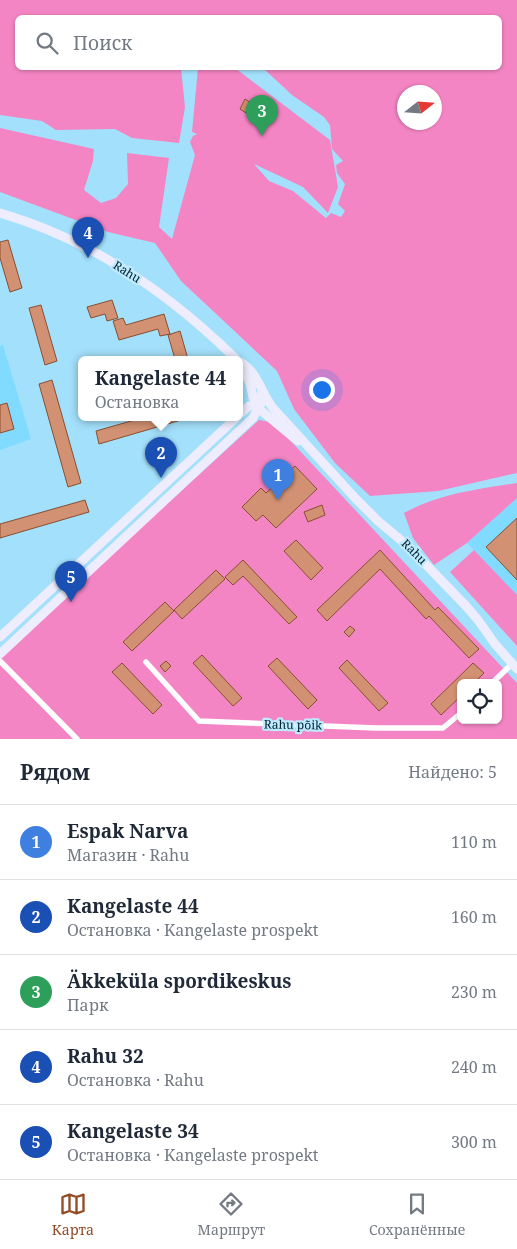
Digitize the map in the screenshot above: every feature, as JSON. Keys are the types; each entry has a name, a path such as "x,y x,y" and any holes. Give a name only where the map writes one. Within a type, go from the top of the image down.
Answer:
{"main road":[{"name":"Rahu","path":"0,213 55,232 122,268 184,313 233,356"},
{"name":"Rahu","path":"243,366 256,377 273,408 303,442 356,499 378,521 408,546 466,606 515,666"},
{"name":"Rahu","path":"243,369 258,406 268,418 294,439 303,442"},
{"path":"243,408 249,391 247,378"},
{"path":"0,654 253,418 262,390"},
{"path":"243,411 268,405 273,408"},
{"path":"253,418 260,416 268,418"},
{"path":"0,638 232,421"}],"street":[{"path":"0,661 77,739"},
{"name":"Rahu põik","path":"146,662 199,721 376,728 443,728 457,716"},
{"path":"497,679 515,666"}],"shaded area":[{"path":"0,0 517,0 517,473 438,491 370,496 335,463 294,409 277,371 181,281 155,243 108,232 0,192 0,128 94,149 93,161 84,190 101,203 116,198 128,184 127,153 169,158 159,227 172,239 195,155 190,142 193,136 197,134 192,132 198,70 238,70 330,140 338,187 328,213 303,187 254,164 269,181 293,191 326,218 331,213 341,217 345,211 338,204 345,184 337,173 336,165 343,161 332,149 330,125 324,117 292,95 265,70 502,70 502,15 15,15 15,70 181,70 185,107 179,143 132,138 115,129 56,130 42,121 0,115"},
{"path":"3,345 31,439 0,450 0,346"},
{"path":"259,420 270,422 286,436 517,683 517,739 0,739 0,656"},
{"path":"517,483 517,498 467,543 434,565 413,538 404,513 445,497 473,490"},
{"path":"517,498 517,595 467,543"},
{"path":"474,550 517,595 517,646 450,572"}],"building":[{"path":"245,99 274,118 268,124 254,112 251,116 240,109"},
{"path":"8,240 22,288 10,292 0,258 0,242"},
{"path":"112,300 118,318 107,321 105,314 91,318 87,307"},
{"path":"41,305 57,361 45,365 29,308"},
{"path":"164,314 170,334 160,336 158,329 119,340 113,321 123,318 126,325"},
{"path":"180,331 187,356 174,356 168,335"},
{"path":"52,380 81,483 68,487 39,384"},
{"path":"7,403 14,429 0,433 0,405"},
{"path":"131,421 178,421 99,444 96,431"},
{"path":"295,466 317,489 276,528 263,515 256,521 242,507 261,488 266,493"},
{"path":"85,500 89,512 0,538 0,524"},
{"path":"322,505 325,515 308,522 304,512"},
{"path":"517,518 517,580 486,547"},
{"path":"296,540 323,568 311,580 284,551"},
{"path":"380,550 435,610 438,607 479,649 469,658 429,616 426,619 380,569 327,621 317,610"},
{"path":"243,560 297,617 289,624 243,576 233,585 225,577"},
{"path":"216,570 225,579 182,619 174,610"},
{"path":"165,602 174,611 132,651 123,642"},
{"path":"350,626 355,630 349,637 344,632"},
{"path":"202,655 242,698 233,706 193,663"},
{"path":"277,658 317,700 308,709 268,666"},
{"path":"347,660 388,703 379,711 339,668"},
{"path":"166,661 171,666 165,672 160,666"},
{"path":"122,663 162,705 153,714 112,672"},
{"path":"473,663 484,673 478,679 457,679 457,700 441,715 431,704"}],"place":[{"name":"Äkkeküla spordikeskus","path":"262,136"},
{"name":"Rahu 32","path":"88,258"},
{"name":"Kangelaste 44","path":"161,478"},
{"name":"Espak Narva","path":"278,500"},
{"name":"Kangelaste 34","path":"71,602"}]}
